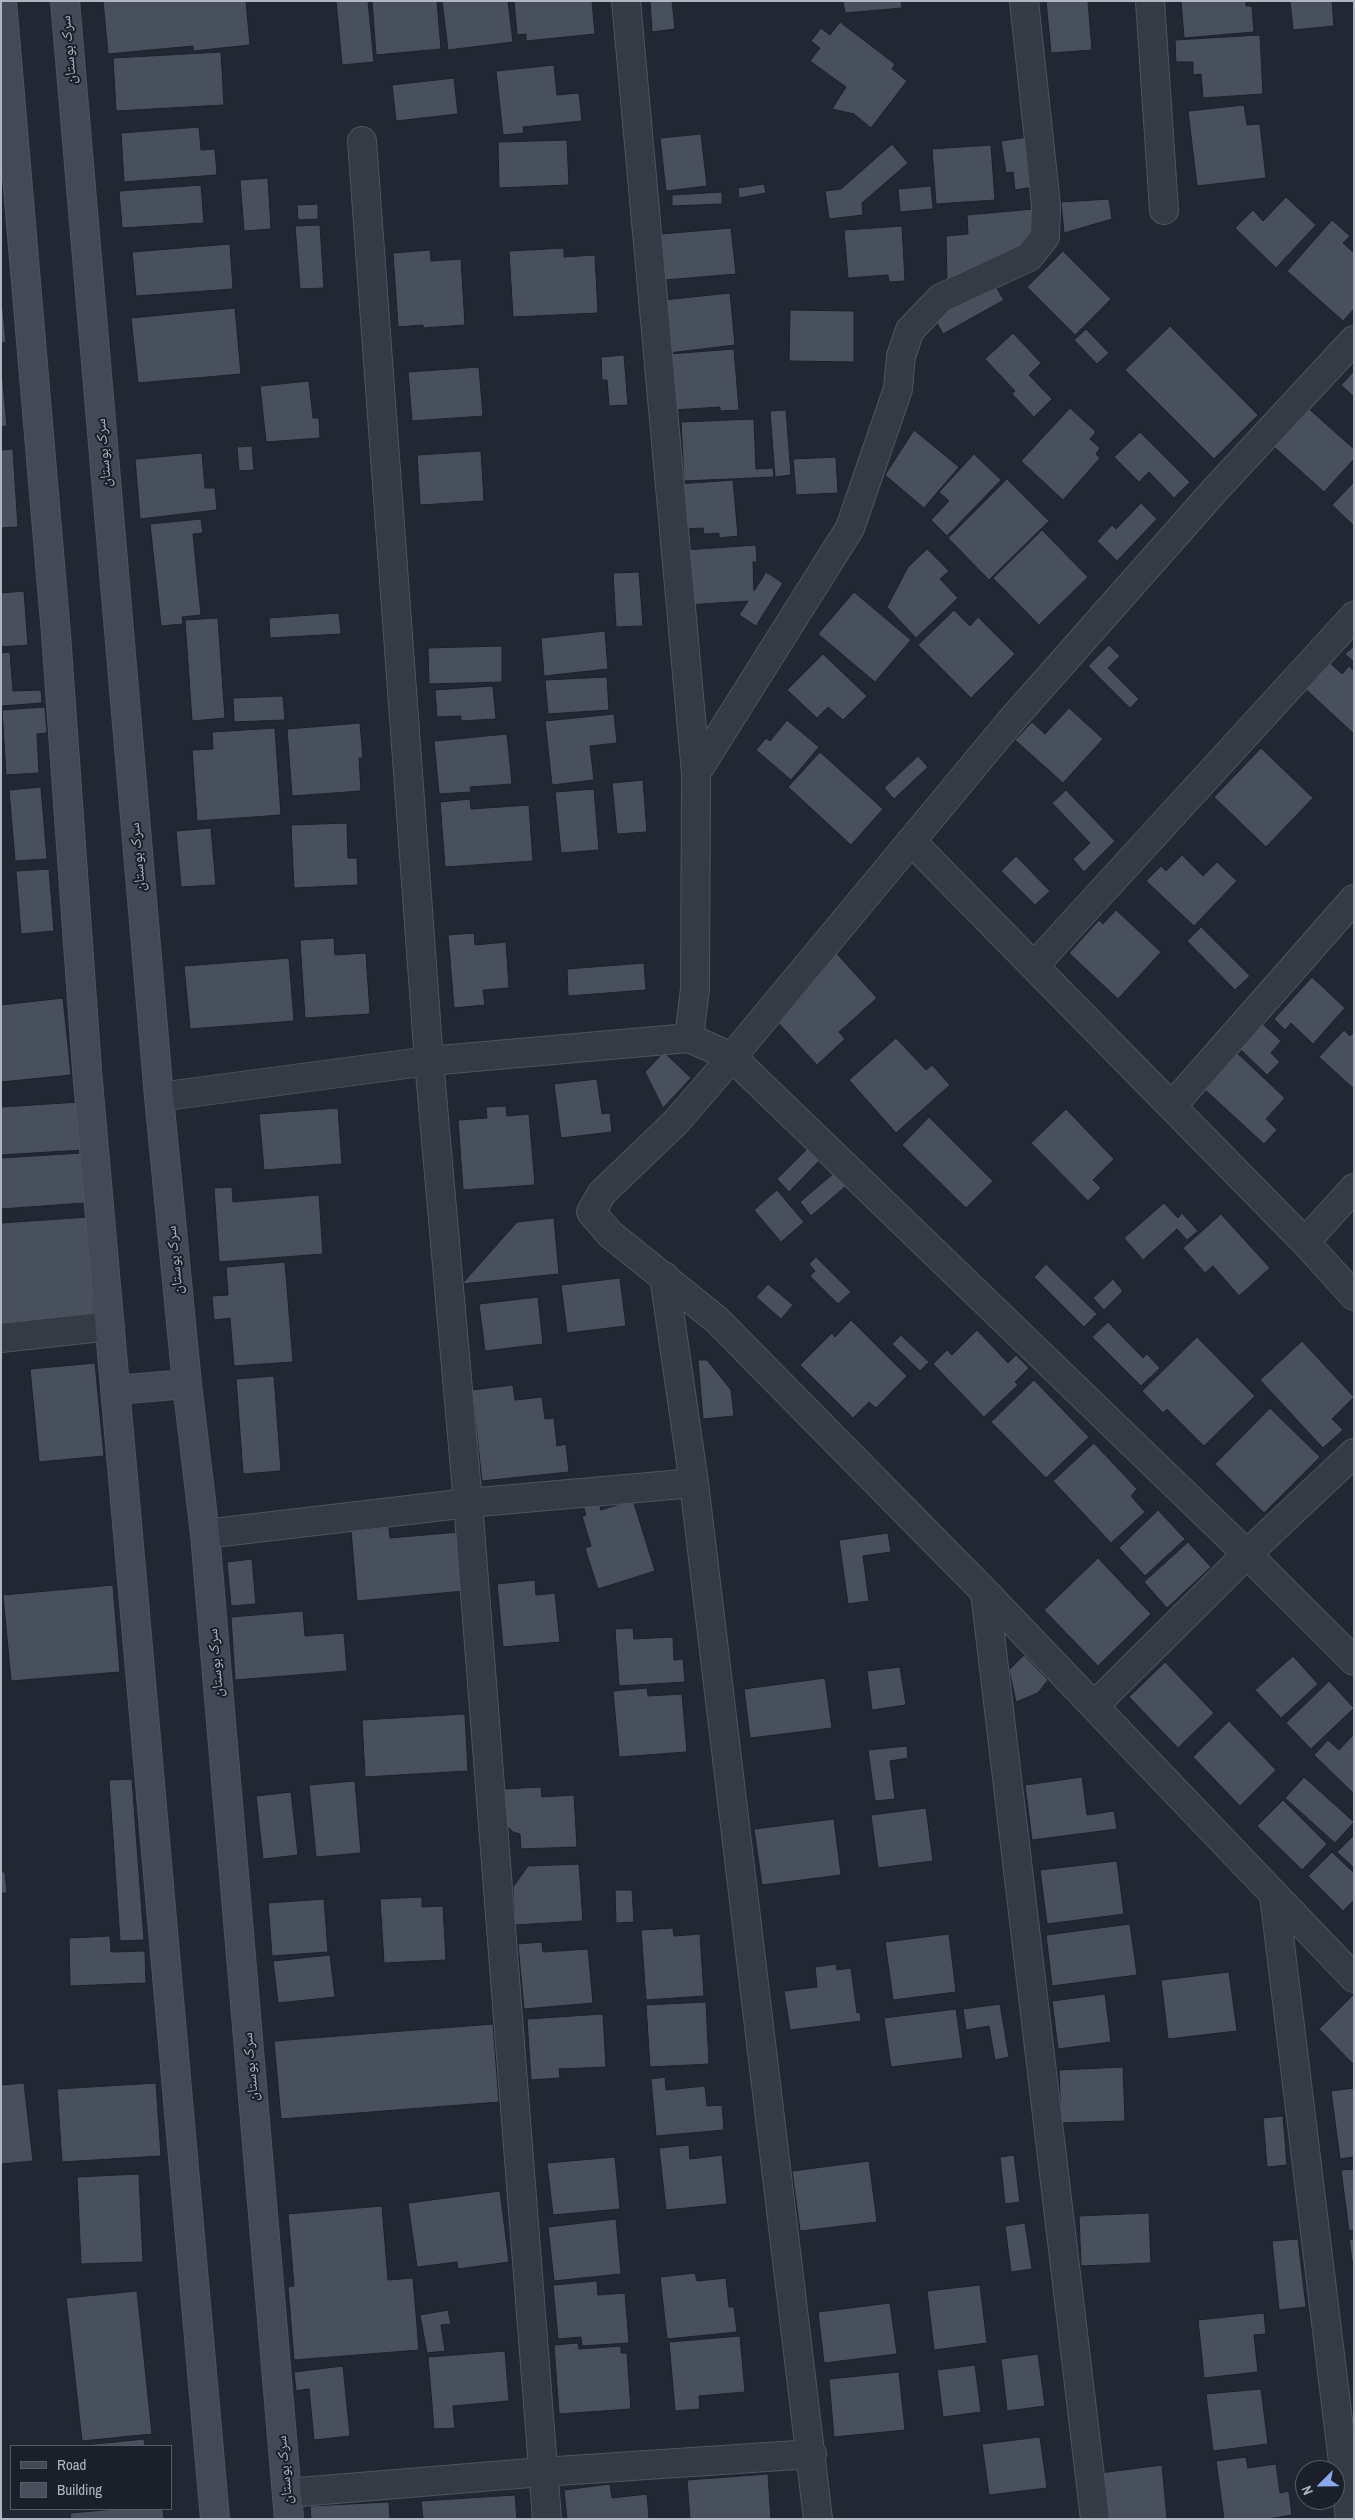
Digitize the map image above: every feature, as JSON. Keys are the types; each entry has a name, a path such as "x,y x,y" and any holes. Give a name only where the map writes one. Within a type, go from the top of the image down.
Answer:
{"street":[{"path":"2,1 55,624 87,1070 216,2519"},
{"name":"سرک بوستان","path":"65,1 159,1097 187,1384 205,1534 288,2506"},
{"path":"626,1 696,773 696,989 689,1038"},
{"path":"696,773 850,528 898,389 901,356 910,330 941,298 1030,257 1045,237 1046,205 1024,1"},
{"path":"1150,1 1164,210"},
{"path":"362,141 429,1061 468,1503 547,2519"},
{"path":"1354,340 1208,497 1010,722 732,1057 676,1122 602,1193 591,1212 610,1234 717,1320 985,1592 1354,1978"},
{"path":"1034,966 1354,616"},
{"path":"911,841 1305,1242 1354,1296"},
{"path":"1172,1106 1354,900"},
{"path":"159,1097 429,1061 689,1038 732,1057 1247,1554 1354,1662"},
{"path":"1305,1242 1354,1188"},
{"path":"664,1276 694,1483 812,2454 818,2519"},
{"path":"1,1338 110,1326"},
{"path":"115,1390 187,1384"},
{"path":"1094,1706 1247,1554 1354,1453"},
{"path":"205,1534 468,1503 694,1483"},
{"path":"985,1592 1095,2519"},
{"path":"1274,1894 1350,2519"},
{"path":"288,2506 542,2472 812,2454"}],"building":[{"path":"103,1 246,1 250,45 193,51 193,46 108,54"},
{"path":"336,1 368,1 374,62 342,65"},
{"path":"372,1 437,1 441,49 376,55"},
{"path":"442,1 508,1 513,42 448,50"},
{"path":"514,1 592,1 595,34 526,41 526,34 517,35"},
{"path":"650,1 672,1 675,29 652,32"},
{"path":"843,1 901,1 902,8 845,13"},
{"path":"1046,1 1088,1 1092,50 1051,53"},
{"path":"1181,1 1246,1 1246,6 1252,6 1254,32 1184,38"},
{"path":"1290,1 1332,1 1334,26 1293,30"},
{"path":"840,22 895,64 892,69 907,81 871,128 854,114 832,109 846,87 810,61 820,48 811,41 821,28 830,35"},
{"path":"1260,35 1263,94 1203,98 1201,74 1193,75 1193,62 1176,62 1175,40"},
{"path":"221,52 224,105 116,111 113,58"},
{"path":"554,65 557,95 579,93 582,121 523,127 524,133 503,135 496,71"},
{"path":"454,78 458,114 396,121 392,85"},
{"path":"1244,105 1247,125 1260,124 1266,178 1197,186 1188,111"},
{"path":"199,127 201,150 215,149 217,175 124,182 121,133"},
{"path":"701,134 707,186 666,191 660,138"},
{"path":"1028,137 1034,187 1015,190 1013,172 1006,173 1001,141"},
{"path":"567,140 569,185 499,188 498,142"},
{"path":"892,144 908,163 862,203 863,215 829,219 825,191 841,189"},
{"path":"991,145 995,200 936,204 932,149"},
{"path":"268,178 271,229 244,231 240,180"},
{"path":"764,184 766,193 739,198 738,188"},
{"path":"201,185 204,223 122,228 119,191"},
{"path":"931,186 933,209 900,212 898,189"},
{"path":"722,192 722,204 672,206 672,195"},
{"path":"1286,197 1316,225 1276,268 1235,228 1253,210 1263,221"},
{"path":"1109,199 1112,219 1064,233 1061,202"},
{"path":"318,204 318,219 298,220 297,205"},
{"path":"1033,209 1037,237 983,273 947,281 946,236 968,234 967,215"},
{"path":"1332,220 1350,236 1343,243 1354,253 1354,309 1343,321 1287,271"},
{"path":"320,225 324,288 300,289 295,226"},
{"path":"902,226 905,281 889,282 888,275 848,278 844,230"},
{"path":"731,228 736,274 665,280 661,234"},
{"path":"230,244 233,289 136,296 132,252"},
{"path":"564,248 564,257 595,255 598,313 513,317 509,251"},
{"path":"430,250 431,261 461,259 465,325 423,328 423,325 398,327 393,253"},
{"path":"1063,251 1111,299 1075,335 1027,287"},
{"path":"993,282 1004,300 943,334 933,316"},
{"path":"1,289 6,342 1,343"},
{"path":"730,293 735,345 669,353 663,300"},
{"path":"235,308 241,374 138,383 131,318"},
{"path":"790,310 854,311 854,362 789,361"},
{"path":"1170,326 1258,415 1214,459 1125,370"},
{"path":"1086,329 1109,353 1097,364 1074,340"},
{"path":"1013,333 1041,363 1029,375 1052,399 1034,417 1012,394 1015,391 985,359"},
{"path":"734,349 739,410 720,411 720,407 674,410 669,354"},
{"path":"624,355 628,405 609,406 607,380 602,380 601,357"},
{"path":"1,359 7,426 1,427"},
{"path":"479,367 483,416 412,421 408,372"},
{"path":"1354,371 1354,397 1341,385"},
{"path":"309,381 313,418 319,418 320,438 266,442 260,386"},
{"path":"1070,408 1096,432 1090,439 1100,448 1096,454 1100,458 1063,500 1021,461"},
{"path":"1308,408 1354,449 1354,459 1324,492 1273,446"},
{"path":"786,410 791,475 775,477 770,411"},
{"path":"754,419 756,469 773,468 774,477 684,481 681,422"},
{"path":"914,430 959,467 924,508 885,475"},
{"path":"1140,432 1190,482 1174,498 1149,472 1139,482 1114,457"},
{"path":"252,446 254,470 239,471 237,447"},
{"path":"13,449 18,527 1,528 1,450"},
{"path":"481,451 484,501 420,505 417,455"},
{"path":"202,453 205,488 215,488 217,510 140,519 135,459"},
{"path":"974,454 1001,480 947,536 931,520 949,501 939,492"},
{"path":"836,457 838,493 796,495 793,459"},
{"path":"1007,479 1049,521 989,580 948,538"},
{"path":"733,480 738,536 719,538 719,533 704,534 703,528 682,529 678,484"},
{"path":"1354,482 1354,526 1332,505"},
{"path":"1141,503 1157,519 1117,561 1097,541 1112,525 1116,529"},
{"path":"201,519 203,533 193,534 201,615 182,617 183,624 161,626 150,524"},
{"path":"1042,530 1088,577 1039,625 993,578"},
{"path":"756,545 757,562 753,562 754,591 766,572 783,583 756,626 739,615 748,601 688,605 684,550"},
{"path":"927,549 949,571 940,579 958,598 916,638 887,607 908,567"},
{"path":"639,572 643,626 616,627 613,573"},
{"path":"24,591 28,645 1,647 1,593"},
{"path":"854,592 911,640 875,682 818,634"},
{"path":"954,610 970,626 978,617 1015,654 971,698 918,645"},
{"path":"339,613 341,634 270,638 269,618"},
{"path":"218,618 225,718 192,721 185,620"},
{"path":"605,631 608,669 544,676 541,638"},
{"path":"1109,645 1120,656 1108,668 1139,699 1130,708 1088,666"},
{"path":"502,646 502,682 429,684 428,648"},
{"path":"1354,646 1354,662 1345,654"},
{"path":"10,652 13,691 41,690 42,703 1,706 1,653"},
{"path":"823,654 867,696 843,720 828,707 817,718 787,690"},
{"path":"1325,658 1342,674 1349,666 1354,671 1354,734 1300,684"},
{"path":"607,677 609,710 548,714 545,680"},
{"path":"493,686 496,719 461,721 461,716 437,717 435,690"},
{"path":"283,696 285,720 234,722 233,698"},
{"path":"45,707 47,733 37,734 39,773 6,775 2,710"},
{"path":"1069,708 1103,739 1063,783 1015,740 1032,722 1045,734"},
{"path":"614,714 617,743 590,746 594,780 552,785 545,721"},
{"path":"787,720 819,747 791,780 756,750 766,738 770,741"},
{"path":"360,723 363,758 359,758 361,791 292,796 287,729"},
{"path":"275,728 281,815 197,821 192,750 213,749 212,732"},
{"path":"507,734 512,784 470,787 471,792 439,794 434,741"},
{"path":"1261,748 1313,798 1266,847 1214,797"},
{"path":"820,752 883,809 851,845 788,787"},
{"path":"918,756 928,767 894,799 884,788"},
{"path":"643,780 647,832 617,834 612,783"},
{"path":"41,787 47,859 15,861 9,790"},
{"path":"594,789 599,850 561,853 555,792"},
{"path":"1066,790 1115,841 1084,872 1073,859 1090,843 1052,803"},
{"path":"470,799 471,809 529,805 533,861 445,867 440,802"},
{"path":"347,823 348,858 357,858 358,885 294,888 291,825"},
{"path":"211,828 216,885 181,887 176,831"},
{"path":"1182,855 1203,876 1217,862 1237,881 1194,926 1146,881 1161,866 1166,871"},
{"path":"1016,856 1050,891 1035,905 1001,871"},
{"path":"49,869 54,931 21,934 16,871"},
{"path":"1116,910 1161,952 1118,999 1069,953 1099,920 1103,924"},
{"path":"1201,927 1250,976 1235,990 1187,941"},
{"path":"474,933 475,945 506,942 509,988 483,990 485,1005 454,1008 448,935"},
{"path":"334,938 335,955 366,953 370,1014 305,1018 300,940"},
{"path":"829,945 877,998 839,1032 845,1039 817,1065 763,1006"},
{"path":"289,958 294,1021 190,1029 184,966"},
{"path":"644,963 646,990 568,996 567,969"},
{"path":"1312,977 1345,1008 1313,1044 1291,1023 1285,1030 1274,1019"},
{"path":"63,998 71,1075 1,1082 1,1005"},
{"path":"1262,1023 1281,1041 1271,1053 1280,1062 1267,1075 1239,1048"},
{"path":"1344,1030 1350,1036 1354,1032 1354,1089 1319,1057"},
{"path":"896,1038 926,1070 932,1065 950,1085 896,1133 849,1080"},
{"path":"1235,1051 1285,1098 1266,1119 1277,1130 1264,1144 1202,1087"},
{"path":"664,1052 691,1078 663,1108 645,1072"},
{"path":"597,1079 602,1114 610,1113 612,1132 561,1138 554,1084"},
{"path":"79,1102 82,1150 1,1155 1,1107"},
{"path":"506,1106 507,1116 529,1114 535,1185 463,1190 458,1120 487,1118 486,1107"},
{"path":"338,1108 342,1164 264,1170 259,1114"},
{"path":"1066,1109 1114,1159 1093,1180 1101,1188 1088,1201 1031,1143"},
{"path":"929,1117 993,1181 966,1208 902,1145"},
{"path":"809,1147 821,1159 789,1192 777,1179"},
{"path":"81,1153 85,1203 1,1209 1,1158"},
{"path":"834,1173 846,1186 811,1216 800,1202"},
{"path":"232,1187 233,1202 319,1195 323,1254 219,1262 214,1188"},
{"path":"777,1190 804,1222 781,1242 754,1210"},
{"path":"1164,1203 1178,1218 1182,1213 1198,1231 1187,1240 1177,1229 1143,1260 1124,1238"},
{"path":"1221,1214 1270,1268 1239,1296 1213,1266 1205,1273 1183,1248"},
{"path":"88,1217 94,1318 1,1324 1,1223"},
{"path":"554,1218 559,1274 462,1284 517,1222"},
{"path":"816,1257 851,1292 838,1304 810,1276 815,1271 809,1264"},
{"path":"285,1262 293,1362 234,1366 230,1318 214,1320 212,1296 228,1295 226,1267"},
{"path":"1046,1264 1097,1314 1084,1327 1034,1277"},
{"path":"620,1278 626,1326 567,1333 561,1285"},
{"path":"1113,1279 1123,1291 1104,1310 1093,1298"},
{"path":"768,1284 793,1305 781,1319 756,1297"},
{"path":"538,1297 543,1344 485,1351 479,1304"},
{"path":"851,1320 907,1376 876,1408 869,1402 853,1418 800,1365 832,1333 835,1337"},
{"path":"1108,1322 1143,1358 1147,1354 1160,1368 1141,1386 1092,1337"},
{"path":"977,1330 1008,1363 1016,1355 1029,1368 1015,1382 1018,1385 984,1417 933,1364 947,1350 952,1355"},
{"path":"901,1335 929,1362 920,1371 892,1344"},
{"path":"1197,1337 1255,1396 1204,1446 1167,1409 1163,1413 1142,1391"},
{"path":"1302,1341 1354,1397 1332,1419 1343,1430 1323,1448 1260,1380"},
{"path":"698,1360 707,1360 731,1390 734,1416 703,1419"},
{"path":"95,1363 104,1456 39,1462 30,1369"},
{"path":"274,1376 281,1471 243,1474 236,1379"},
{"path":"1034,1380 1089,1437 1046,1478 991,1422"},
{"path":"513,1385 515,1400 542,1397 545,1419 554,1418 557,1446 566,1444 569,1472 482,1481 472,1390"},
{"path":"1270,1408 1320,1457 1264,1513 1215,1464"},
{"path":"1094,1443 1137,1489 1131,1496 1145,1512 1111,1543 1053,1481"},
{"path":"594,1487 601,1510 633,1500 655,1571 598,1589 585,1548 591,1546 582,1516 586,1515 579,1492"},
{"path":"1158,1510 1185,1539 1145,1576 1119,1548"},
{"path":"389,1527 390,1538 459,1532 464,1591 357,1601 351,1531"},
{"path":"888,1533 891,1552 863,1556 869,1601 848,1604 839,1540"},
{"path":"1188,1542 1211,1567 1167,1608 1144,1582"},
{"path":"1098,1558 1151,1614 1098,1666 1044,1610"},
{"path":"252,1559 256,1604 231,1606 227,1562"},
{"path":"535,1580 536,1595 555,1593 560,1642 503,1647 497,1584"},
{"path":"113,1585 120,1672 11,1681 3,1595"},
{"path":"303,1611 305,1636 344,1633 347,1671 235,1680 231,1617"},
{"path":"633,1628 634,1639 673,1637 674,1660 683,1659 685,1682 619,1686 615,1629"},
{"path":"1024,1655 1048,1680 1038,1693 1016,1702 1009,1670"},
{"path":"1293,1656 1318,1684 1281,1718 1255,1690"},
{"path":"1165,1662 1214,1713 1178,1748 1129,1697"},
{"path":"900,1667 906,1705 872,1710 867,1671"},
{"path":"825,1678 832,1728 750,1738 744,1689"},
{"path":"1329,1681 1354,1708 1311,1749 1286,1723"},
{"path":"647,1688 648,1696 682,1694 687,1752 619,1757 613,1691"},
{"path":"465,1714 468,1771 365,1777 362,1720"},
{"path":"1229,1721 1276,1770 1240,1806 1193,1757"},
{"path":"1354,1734 1354,1794 1314,1755 1328,1740 1339,1750"},
{"path":"907,1746 908,1758 890,1761 895,1799 875,1801 868,1750"},
{"path":"1082,1777 1087,1815 1114,1811 1117,1829 1032,1840 1025,1785"},
{"path":"1304,1777 1354,1822 1335,1843 1285,1798"},
{"path":"132,1779 144,1940 120,1941 109,1780"},
{"path":"355,1781 361,1853 316,1857 309,1785"},
{"path":"541,1787 542,1797 574,1795 577,1847 521,1849 520,1834 513,1832 505,1824 504,1789"},
{"path":"291,1792 298,1855 263,1859 256,1796"},
{"path":"1283,1800 1327,1844 1302,1870 1257,1826"},
{"path":"926,1808 933,1861 878,1868 871,1815"},
{"path":"834,1819 841,1875 762,1885 754,1829"},
{"path":"1354,1835 1354,1868 1337,1852"},
{"path":"1332,1852 1354,1873 1354,1900 1343,1911 1308,1876"},
{"path":"1117,1861 1124,1914 1047,1924 1040,1870"},
{"path":"579,1864 583,1921 515,1925 513,1887 528,1866"},
{"path":"1,1872 5,1872 7,1893 1,1893"},
{"path":"615,1890 632,1890 634,1922 616,1923"},
{"path":"422,1897 422,1907 443,1906 446,1960 384,1963 380,1899"},
{"path":"324,1899 328,1952 272,1956 268,1903"},
{"path":"1130,1924 1137,1975 1052,1986 1046,1935"},
{"path":"673,1928 674,1936 700,1934 704,1996 646,2000 641,1930"},
{"path":"949,1934 956,1992 893,2000 885,1942"},
{"path":"110,1936 111,1952 145,1951 146,1983 70,1986 69,1938"},
{"path":"542,1942 543,1952 588,1949 593,2003 524,2009 518,1944"},
{"path":"330,1955 335,1997 278,2003 273,1961"},
{"path":"836,1964 837,1970 851,1968 857,2013 860,2012 861,2021 790,2030 784,1991 817,1987 815,1967"},
{"path":"1229,1972 1237,2031 1168,2039 1161,1980"},
{"path":"1105,1994 1111,2042 1058,2049 1052,2001"},
{"path":"1354,1994 1354,2065 1319,2029"},
{"path":"706,2002 709,2064 650,2067 646,2005"},
{"path":"1000,2004 1009,2057 995,2060 989,2026 966,2030 963,2009"},
{"path":"956,2009 963,2058 891,2067 884,2018"},
{"path":"603,2014 606,2067 559,2069 560,2078 531,2080 527,2019"},
{"path":"493,2024 499,2102 281,2119 274,2041"},
{"path":"1123,2067 1125,2121 1061,2123 1059,2070"},
{"path":"665,2077 666,2090 705,2086 707,2106 722,2105 724,2130 656,2136 651,2079"},
{"path":"24,2083 33,2161 1,2164 1,2085"},
{"path":"156,2083 161,2156 62,2162 57,2089"},
{"path":"1354,2088 1354,2157 1340,2159 1331,2091"},
{"path":"1283,2116 1287,2165 1267,2167 1263,2118"},
{"path":"689,2145 690,2159 722,2155 727,2204 666,2210 659,2148"},
{"path":"1014,2155 1020,2202 1005,2204 1000,2157"},
{"path":"615,2157 620,2209 553,2215 547,2163"},
{"path":"869,2161 877,2222 800,2231 792,2171"},
{"path":"1354,2169 1354,2230 1349,2231 1341,2170"},
{"path":"139,2174 143,2262 81,2264 77,2177"},
{"path":"500,2191 509,2262 458,2269 457,2262 417,2267 408,2203"},
{"path":"382,2206 388,2280 413,2278 419,2350 294,2360 288,2287 294,2286 288,2214"},
{"path":"1149,2213 1151,2263 1081,2266 1079,2216"},
{"path":"616,2219 621,2274 554,2281 548,2227"},
{"path":"1025,2223 1032,2269 1011,2272 1005,2226"},
{"path":"1298,2239 1306,2307 1279,2310 1272,2241"},
{"path":"1349,2239 1354,2239 1354,2275"},
{"path":"695,2273 697,2281 726,2278 729,2307 734,2307 737,2332 667,2339 660,2277"},
{"path":"597,2281 598,2295 625,2293 629,2343 582,2346 581,2337 558,2339 553,2285"},
{"path":"980,2285 987,2343 934,2350 927,2291"},
{"path":"137,2291 152,2434 82,2441 66,2298"},
{"path":"890,2303 897,2354 824,2363 818,2312"},
{"path":"448,2310 451,2324 441,2325 445,2351 427,2353 420,2315"},
{"path":"1264,2313 1266,2334 1254,2335 1258,2372 1204,2378 1198,2320"},
{"path":"740,2336 745,2392 699,2396 700,2409 675,2411 669,2342"},
{"path":"578,2343 579,2349 621,2346 621,2353 627,2353 631,2409 559,2414 554,2345"},
{"path":"505,2351 509,2401 453,2406 455,2428 434,2429 428,2357"},
{"path":"1038,2354 1045,2406 1007,2411 1001,2359"},
{"path":"975,2365 981,2412 943,2417 937,2370"},
{"path":"343,2366 350,2436 314,2440 309,2389 296,2391 294,2372"},
{"path":"899,2372 905,2430 834,2437 829,2379"},
{"path":"1261,2389 1268,2444 1213,2451 1206,2394"},
{"path":"1040,2437 1047,2488 989,2495 982,2444"},
{"path":"144,2439 145,2445 86,2445"},
{"path":"1246,2457 1248,2468 1276,2464 1280,2493 1289,2491 1292,2515 1268,2519 1224,2519 1216,2461"},
{"path":"1162,2465 1167,2519 1106,2519 1100,2473"},
{"path":"768,2474 771,2519 690,2519 687,2480"},
{"path":"610,2484 612,2498 647,2494 649,2519 567,2519 564,2490"},
{"path":"515,2495 517,2519 423,2519 421,2501"},
{"path":"389,2502 390,2519 311,2519 310,2506"},
{"path":"105,2510 163,2510 164,2519 71,2519 70,2513"}]}
